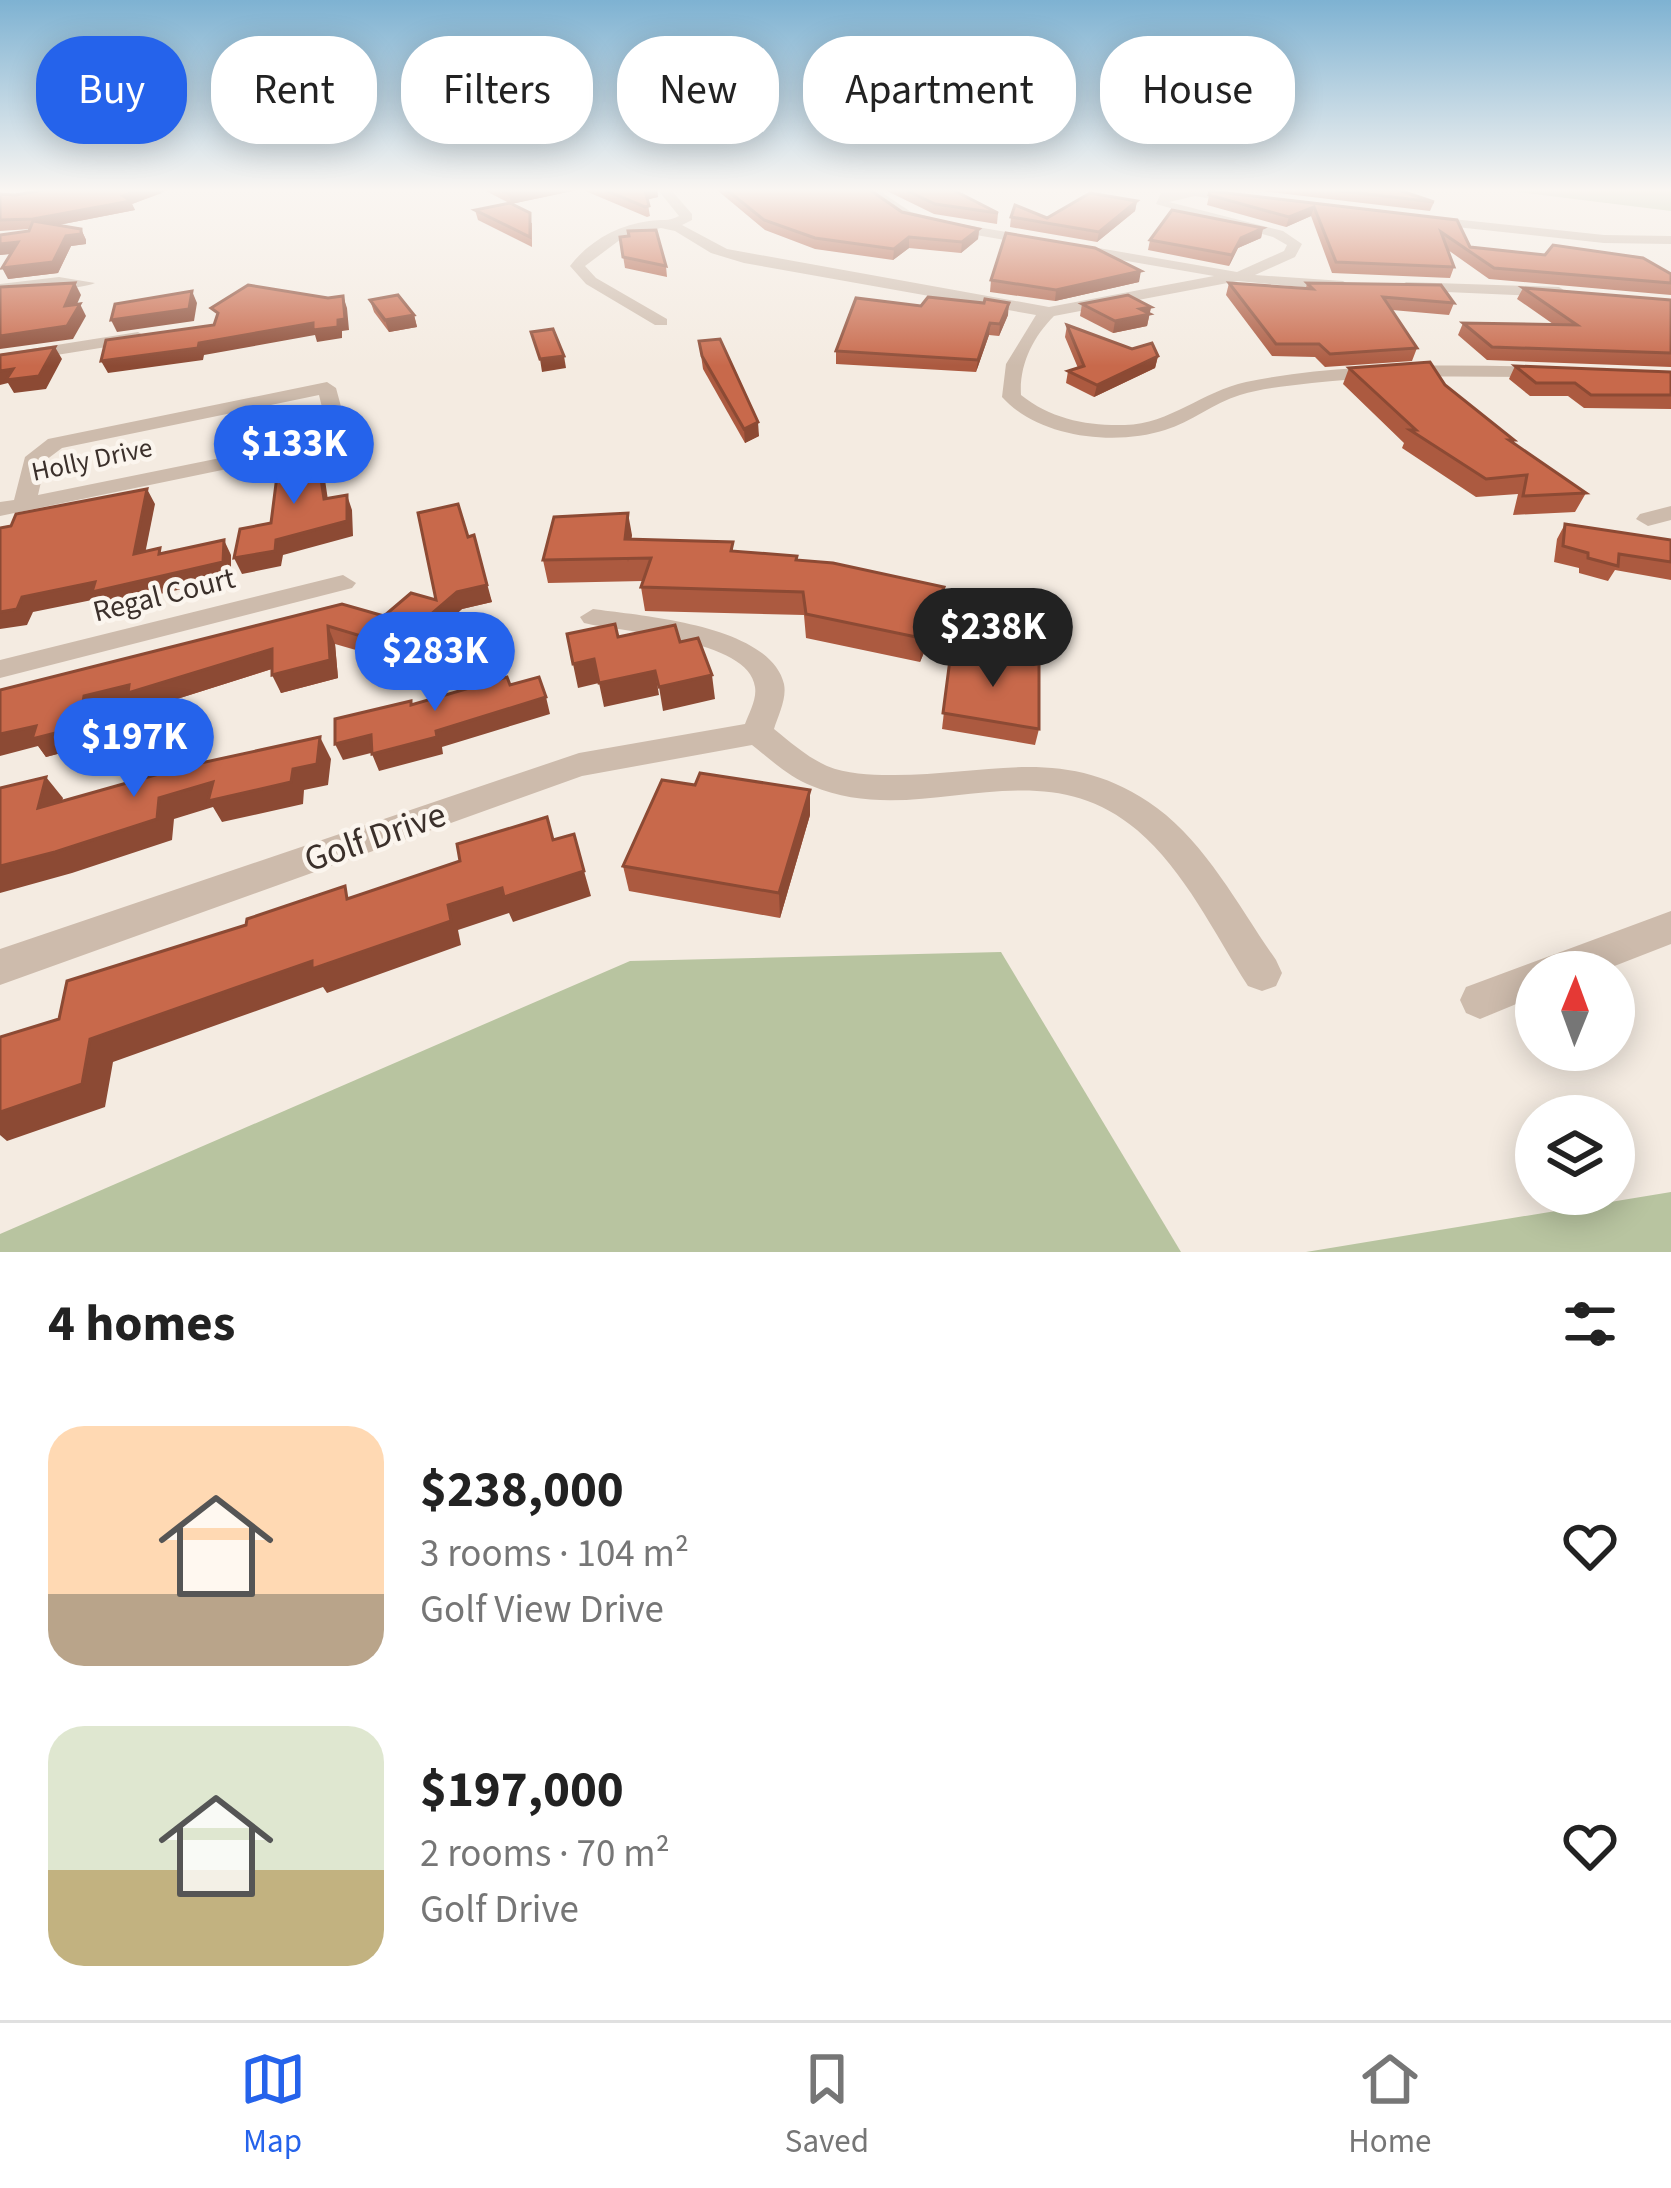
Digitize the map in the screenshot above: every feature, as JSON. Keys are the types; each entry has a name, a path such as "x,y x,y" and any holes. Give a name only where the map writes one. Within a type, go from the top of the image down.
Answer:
{"street":[{"path":"592,248 577,266 591,281 662,322"},
{"path":"712,248 757,262 1048,312 1240,276 1290,254 1293,248"},
{"path":"1082,248 1240,276 1358,286"},
{"path":"0,289 58,281 87,283"},
{"path":"1379,287 1587,295"},
{"path":"1048,312 1034,328 1009,382 1012,398 1041,418 1093,429 1158,428 1228,393 1276,383 1483,371 1574,372"},
{"path":"0,359 163,333"},
{"name":"Holly Drive","path":"328,388 340,440 12,507 36,458 55,443 328,388"},
{"name":"Regal Court","path":"0,669 343,584"},
{"path":"593,617 734,647 761,663 770,687 758,733 822,778 913,790 1007,774 1048,774 1091,785 1147,818 1262,973"},
{"name":"Golf Drive","path":"0,968 579,765 758,733"},
{"path":"1608,951 1671,927"},
{"path":"1480,1000 1515,986"}],"green space":[{"path":"1001,952 1181,1252 0,1252 0,1234 630,961"},
{"path":"1671,1192 1671,1252 1306,1252 1531,1215 1635,1215 1635,1198"}],"building":[{"path":"14,248 60,248 53,262 2,268"},
{"path":"622,248 661,248 666,266 623,257"},
{"path":"1001,248 1096,248 1141,271 1056,290 991,280"},
{"path":"1196,248 1235,248 1232,255"},
{"path":"1331,248 1447,248 1454,267 1336,262"},
{"path":"1465,248 1545,255 1550,248 1577,248 1643,258 1671,274 1671,283 1494,268"},
{"path":"75,283 65,306 80,304 67,326 0,336 0,287"},
{"path":"1229,283 1313,289 1307,283 1441,285 1454,303 1383,297 1417,348 1330,354 1319,344 1276,344"},
{"path":"248,285 328,298 343,296 345,319 338,320 338,327 313,330 313,323 199,343 198,348 101,361 106,340 214,325 218,313 211,308"},
{"path":"1523,288 1671,300 1671,353 1492,347 1463,323 1577,325"},
{"path":"192,291 189,309 111,320 115,304"},
{"path":"398,295 414,315 385,320 370,300"},
{"path":"1128,295 1151,307 1140,309 1150,314 1115,321 1082,304"},
{"path":"928,297 1009,303 1000,324 990,323 978,360 836,351 856,298 921,306"},
{"path":"1067,325 1132,349 1152,343 1158,356 1097,385 1068,371 1084,366"},
{"path":"553,329 564,356 540,359 531,332"},
{"path":"720,339 758,422 744,429 702,356 699,341"},
{"path":"55,347 39,376 6,380 13,369 0,371 0,355"},
{"path":"1430,362 1445,385 1514,440 1509,440 1586,493 1523,496 1527,475 1486,479 1410,430 1416,430 1349,368"},
{"path":"1515,366 1671,372 1671,395 1591,395 1575,383 1536,383"},
{"path":"317,452 324,499 347,495 347,521 276,540 275,551 234,558 240,529 271,523 279,460"},
{"path":"147,489 134,554 160,548 159,554 224,540 223,562 92,592 95,582 22,597 17,609 0,612 0,528 11,526 16,514"},
{"path":"458,504 468,537 474,535 487,585 457,592 394,646 328,626 330,660 272,675 272,649 128,693 129,685 84,696 79,727 32,739 36,726 0,734 0,690 342,604 384,616 411,593 436,600 418,513"},
{"path":"628,513 625,539 733,542 731,551 797,556 796,560 833,563 944,587 921,638 806,614 803,592 641,587 651,558 543,560 554,517"},
{"path":"1565,524 1671,540 1671,562 1619,554 1618,566 1588,558 1588,553 1563,546"},
{"path":"615,624 618,637 675,625 680,642 698,638 712,675 659,687 655,671 599,683 594,659 573,664 567,634"},
{"path":"951,652 1039,664 1039,729 943,713"},
{"path":"507,677 510,685 539,677 546,697 436,731 437,737 372,754 371,735 335,744 335,719 411,701 411,705"},
{"path":"320,737 317,764 293,769 291,782 208,801 213,782 159,798 157,819 0,866 0,788 46,777 38,808 187,766"},
{"path":"700,773 810,790 779,893 623,866 662,780 695,785"},
{"path":"547,817 553,840 574,834 584,871 504,897 502,888 448,905 451,921 312,969 312,961 90,1039 82,1084 0,1112 0,1037 59,1019 67,981 246,925 247,919 345,886 347,899 460,861 457,844"}]}
